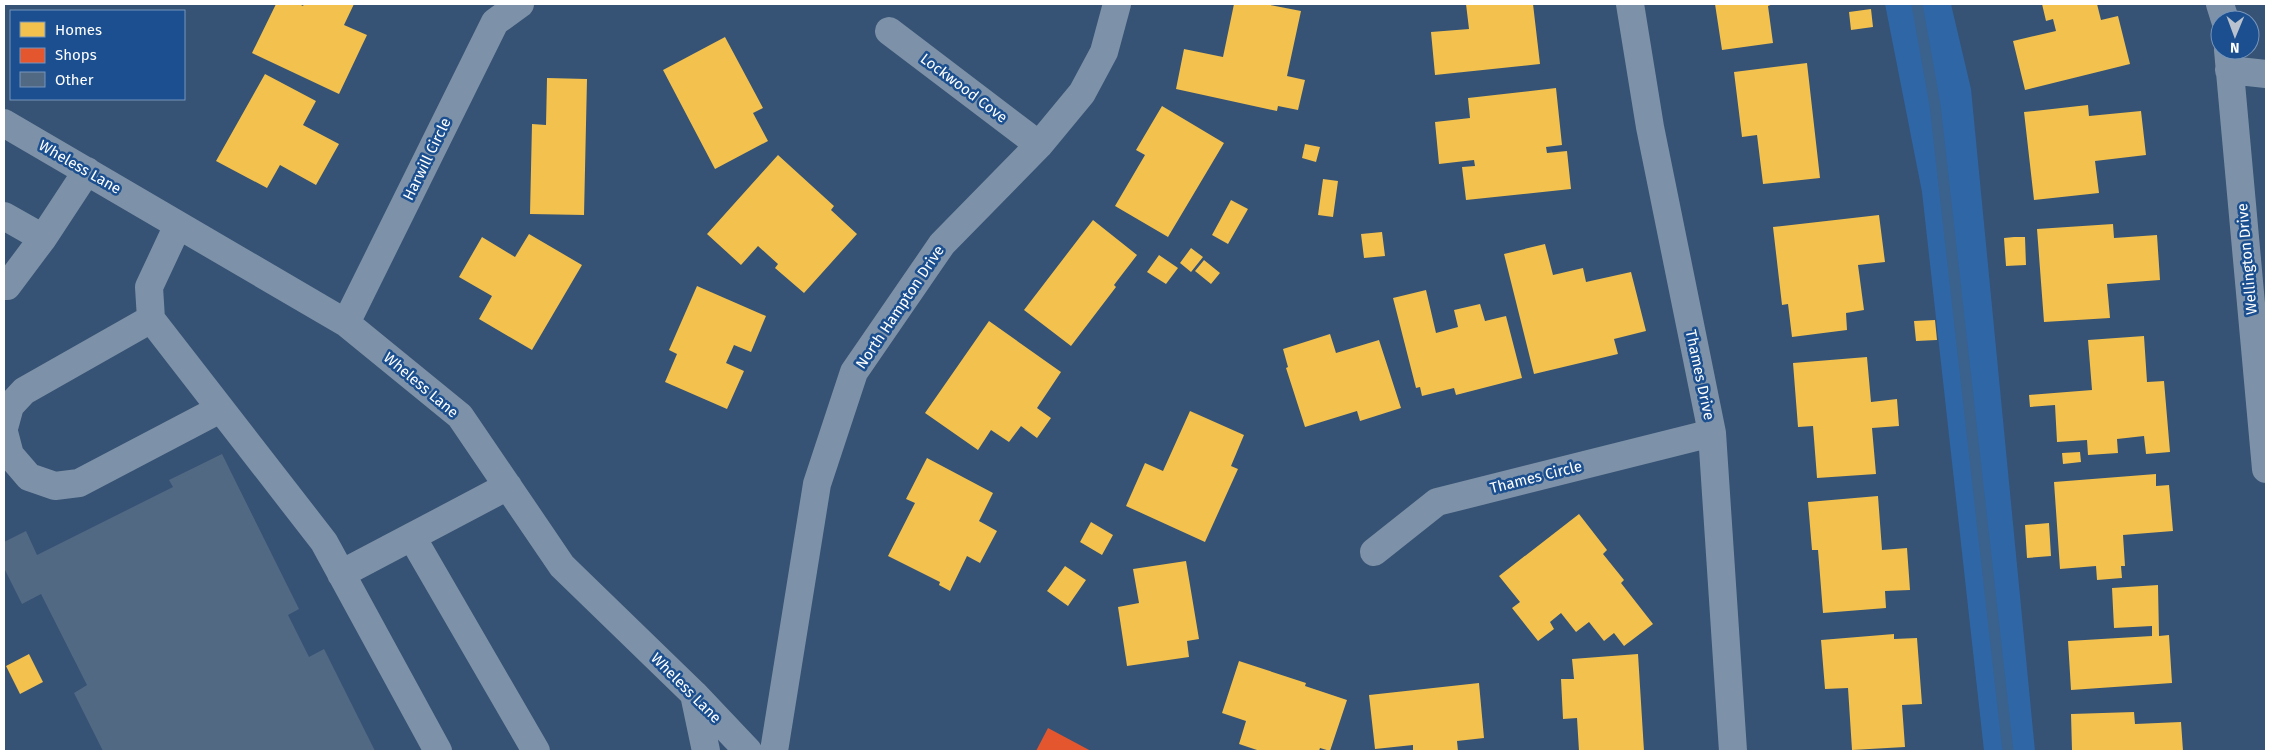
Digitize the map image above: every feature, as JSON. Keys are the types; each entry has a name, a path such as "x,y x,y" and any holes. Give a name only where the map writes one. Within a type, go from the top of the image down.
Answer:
{"street":[{"name":"Harwill Circle","path":"346,323 495,22 520,4"},
{"name":"North Hampton Drive","path":"774,751 816,484 854,372 942,244 1039,145 1082,94 1104,52 1117,4"},
{"name":"Thames Drive","path":"1630,4 1650,127 1712,433 1733,751"},
{"name":"Lockwood Cove","path":"889,31 1039,145"},
{"path":"2228,60 2266,74"},
{"name":"Wellington Drive","path":"2228,60 2260,335 2266,469"},
{"name":"Wheless Lane","path":"4,123 346,323 460,416 562,566 694,694 748,751"},
{"path":"4,286 7,286 43,238 87,172"},
{"path":"4,216 43,238"},
{"path":"178,225 149,287 152,319 324,542 438,751"},
{"path":"4,428 10,406 24,391 152,319"},
{"path":"4,432 10,455 29,477 55,486 79,483 220,409"},
{"name":"Thames Circle","path":"1374,552 1437,502 1712,433"},
{"path":"341,574 508,486"},
{"path":"412,537 536,751"},
{"path":"694,694 706,751"}],"shaded area":[{"path":"1885,4 1951,4 1971,89 2035,751 1984,751 1922,192"}],"building: Homes":[{"path":"276,4 299,4 303,6 304,4 354,4 344,25 367,35 339,94 252,53"},
{"path":"1234,4 1265,4 1301,11 1287,76 1305,80 1298,110 1278,106 1277,111 1176,89 1184,49 1223,57"},
{"path":"1466,4 1533,4 1540,64 1435,75 1431,32 1469,29"},
{"path":"1715,4 1773,4 1768,6 1773,43 1722,50"},
{"path":"2042,4 2097,4 2101,20 2118,16 2130,64 2025,90 2013,41 2056,31 2053,19 2046,21"},
{"path":"1871,9 1873,27 1851,30 1849,12"},
{"path":"725,37 763,108 753,113 768,141 715,169 663,70"},
{"path":"1807,63 1820,178 1763,184 1757,135 1742,137 1734,72"},
{"path":"265,74 316,101 303,125 339,144 316,185 280,165 267,188 216,161"},
{"path":"547,78 587,79 584,215 530,214 532,124 546,125"},
{"path":"1556,88 1562,145 1546,147 1547,153 1567,151 1571,189 1466,200 1462,167 1475,166 1474,160 1439,164 1435,122 1470,118 1468,98"},
{"path":"2088,105 2089,116 2141,111 2146,155 2095,161 2099,193 2034,200 2024,112"},
{"path":"1162,106 1224,143 1168,237 1115,206 1145,155 1136,150"},
{"path":"1305,144 1320,147 1316,162 1302,158"},
{"path":"778,155 834,206 831,210 857,234 804,293 775,268 778,264 758,246 741,265 707,234"},
{"path":"1323,179 1338,181 1333,217 1318,215"},
{"path":"1231,200 1248,209 1228,244 1212,235"},
{"path":"1879,215 1885,262 1858,265 1864,310 1846,313 1847,330 1792,337 1788,304 1782,305 1773,227"},
{"path":"1093,220 1137,255 1114,285 1116,287 1071,346 1024,310"},
{"path":"2113,224 2114,238 2157,235 2160,280 2107,284 2110,318 2044,322 2037,229"},
{"path":"1382,232 1385,256 1364,258 1361,234"},
{"path":"529,234 582,265 532,350 479,319 492,296 459,277 482,237 515,257"},
{"path":"2025,237 2026,265 2006,266 2004,238"},
{"path":"1545,244 1553,275 1583,268 1586,282 1631,272 1646,331 1614,339 1618,354 1534,374 1504,254"},
{"path":"1191,248 1203,257 1191,272 1180,263"},
{"path":"1159,255 1178,268 1166,284 1147,272"},
{"path":"1204,260 1220,273 1211,284 1195,271"},
{"path":"697,286 766,316 751,352 734,345 726,363 744,371 727,409 665,382 677,354 669,350"},
{"path":"1426,290 1436,333 1458,327 1454,310 1480,304 1485,321 1506,316 1522,378 1456,395 1454,388 1422,396 1420,387 1416,388 1393,298"},
{"path":"1935,320 1937,340 1916,341 1914,321"},
{"path":"989,321 1061,372 1037,408 1051,418 1037,438 1021,426 1009,442 991,430 978,450 925,413"},
{"path":"1330,334 1336,353 1379,340 1401,408 1360,421 1357,411 1305,427 1286,368 1288,367 1283,349"},
{"path":"2144,336 2147,382 2164,381 2170,452 2146,454 2144,436 2117,439 2118,453 2088,455 2087,440 2057,442 2055,405 2030,407 2029,395 2092,390 2088,340"},
{"path":"1867,357 1871,402 1897,399 1899,426 1872,428 1876,474 1817,478 1813,426 1798,427 1793,363"},
{"path":"1190,411 1244,435 1231,466 1238,469 1205,542 1126,506 1145,463 1163,471"},
{"path":"2080,452 2081,462 2063,464 2062,453"},
{"path":"927,458 993,493 979,521 997,531 980,563 967,556 950,591 939,585 940,582 888,556 915,503 906,499"},
{"path":"2156,474 2156,486 2169,485 2173,531 2123,535 2125,566 2121,566 2122,578 2097,580 2096,566 2060,569 2054,482"},
{"path":"1878,496 1882,550 1907,548 1910,590 1885,591 1886,608 1823,613 1818,550 1812,550 1808,502"},
{"path":"1579,514 1607,550 1603,554 1624,580 1621,583 1653,624 1624,646 1614,633 1604,641 1589,622 1576,632 1561,613 1550,622 1554,629 1538,641 1512,608 1520,602 1499,576"},
{"path":"1091,522 1113,535 1102,555 1080,542"},
{"path":"2049,523 2051,556 2027,558 2025,525"},
{"path":"1186,561 1199,639 1187,641 1189,657 1127,666 1118,607 1139,603 1133,569"},
{"path":"1065,566 1086,580 1068,606 1047,591"},
{"path":"2158,585 2159,636 2169,635 2172,683 2071,690 2068,641 2152,636 2152,626 2114,628 2112,588"},
{"path":"1894,634 1894,639 1917,638 1922,704 1902,705 1905,747 1852,750 1848,688 1825,689 1821,640"},
{"path":"29,654 43,682 20,694 6,666"},
{"path":"1638,654 1644,751 1579,751 1577,718 1563,719 1561,679 1574,679 1572,659"},
{"path":"1239,661 1306,683 1305,686 1347,700 1330,751 1320,748 1319,751 1260,751 1239,744 1246,721 1222,713"},
{"path":"1479,683 1484,738 1457,741 1458,751 1413,751 1413,745 1375,749 1369,695"},
{"path":"2134,712 2135,724 2181,722 2183,751 2072,751 2071,714"}],"building: Shops":[{"path":"1048,728 1091,751 1036,751"}],"building: Other":[{"path":"222,454 299,609 288,615 309,657 324,649 375,751 103,751 74,693 87,685 41,594 22,604 4,568 4,542 26,531 37,555 173,487 169,480"}],"waterway":[{"path":"1917,4 1935,105 2008,751"}]}
